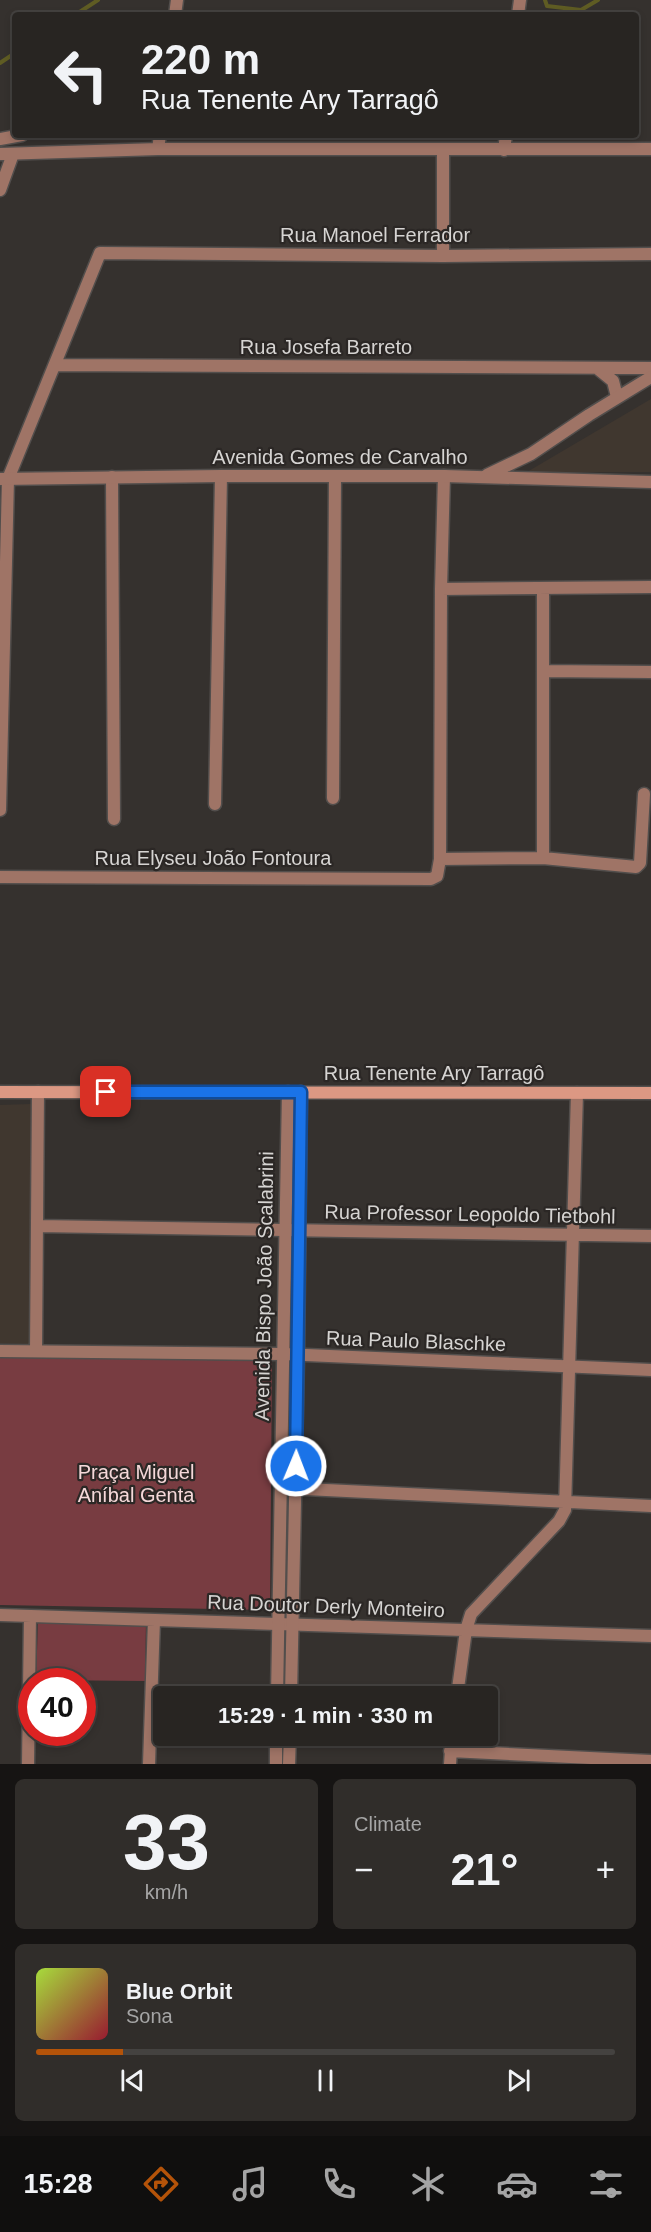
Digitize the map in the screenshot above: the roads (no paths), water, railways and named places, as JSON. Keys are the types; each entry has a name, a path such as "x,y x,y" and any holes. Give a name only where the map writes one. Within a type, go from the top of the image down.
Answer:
{"main road":[{"name":"Rua Tenente Ary Tarragô","path":"0,1092 651,1093"}],"street":[{"path":"158,149 160,138"},
{"path":"504,150 506,138"},
{"path":"0,190 6,154 158,149 443,151 651,149"},
{"path":"443,151 443,256"},
{"name":"Rua Manoel Ferrador","path":"55,365 100,253 443,256 651,254"},
{"path":"0,810 4,479 55,365"},
{"name":"Rua Josefa Barreto","path":"55,365 651,369"},
{"path":"597,368 613,381 617,397"},
{"name":"Avenida Gomes de Carvalho","path":"4,479 221,476 483,477 531,454 651,377"},
{"path":"215,804 221,476"},
{"path":"444,476 441,589 440,859 543,858 633,867 639,865 644,794"},
{"path":"112,477 114,819"},
{"path":"333,798 335,477"},
{"path":"483,477 651,482"},
{"path":"441,589 651,587"},
{"path":"543,588 543,858"},
{"path":"543,671 651,672"},
{"name":"Rua Elyseu João Fontoura","path":"0,877 431,879 437,876 440,859"},
{"path":"36,1351 38,1092"},
{"name":"Avenida Bispo João Scalabrini","path":"277,1686 288,1092"},
{"name":"Avenida Bispo João Scalabrini","path":"291,1686 301,1092"},
{"path":"458,1686 468,1621 476,1607 563,1516 567,1502 578,1093"},
{"name":"Rua Professor Leopoldo Tietbohl","path":"37,1226 651,1236"},
{"name":"Rua Paulo Blaschke","path":"0,1351 283,1354 651,1371"},
{"path":"280,1488 651,1506"},
{"name":"Rua Doutor Derly Monteiro","path":"0,1615 651,1636"},
{"path":"28,1764 30,1616"},
{"path":"149,1764 154,1620"},
{"path":"276,1746 276,1764"},
{"path":"289,1764 290,1746"},
{"path":"450,1764 451,1746"},
{"path":"450,1750 651,1761"}],"waterway":[{"path":"80,12 98,0"},
{"path":"545,0 547,6 581,10 598,0"},
{"path":"0,63 12,55"}],"park label":[{"name":"Praça Miguel Aníbal Genta","path":"136,1484"}]}
